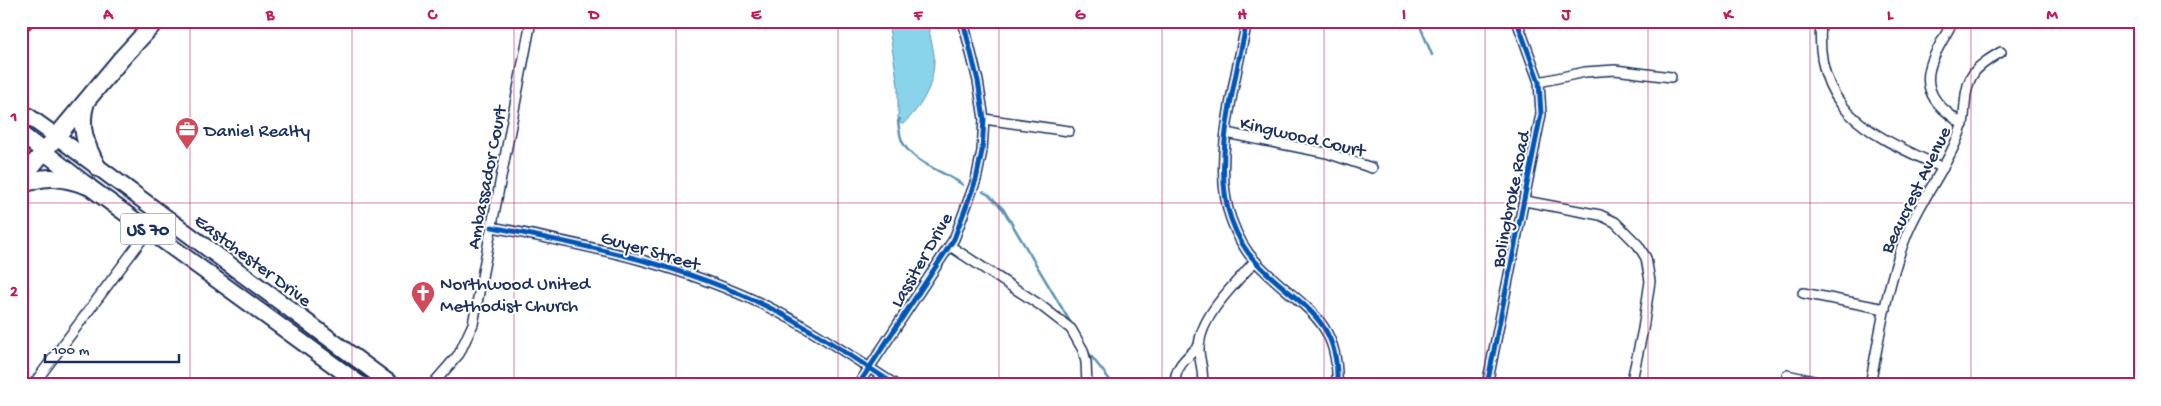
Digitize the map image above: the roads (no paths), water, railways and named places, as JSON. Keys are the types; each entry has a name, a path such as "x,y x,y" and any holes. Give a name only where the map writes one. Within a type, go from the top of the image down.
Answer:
{"highway":[{"path":"21,178 86,100 156,21"},
{"path":"86,100 82,116 82,132 98,168"},
{"path":"21,186 34,180 50,177 66,179 88,186"}],"main road":[{"name":"Eastchester Drive","path":"21,111 392,385"},
{"name":"Eastchester Drive","path":"21,134 88,186 361,385"}],"street":[{"name":"Ambassador Court","path":"432,385 454,361 468,338 477,310 531,21"},
{"name":"Lassiter Drive","path":"858,385 950,246 976,180 982,150 984,119 978,81 963,21"},
{"path":"1247,21 1226,133 1222,164 1224,191 1231,219 1241,240 1255,261 1304,304 1324,326 1334,348 1338,366 1337,385"},
{"name":"Bolingbroke Road","path":"1487,385 1541,114 1539,82 1516,21"},
{"path":"1821,21 1819,39 1822,63 1836,96 1848,112 1869,131 1883,140 1943,168"},
{"path":"1953,21 1927,71 1928,85 1932,95 1947,113 1963,125"},
{"name":"Beaucrest Avenue","path":"1870,385 1893,275 1908,231 1943,168 1963,125 1966,88 1976,67 2001,52"},
{"path":"1539,82 1584,72 1615,70 1671,77"},
{"path":"984,119 1069,131"},
{"name":"Kingwood Court","path":"1226,133 1327,153 1372,168"},
{"path":"1525,201 1600,215 1615,222 1638,245 1646,258 1650,280 1643,329 1631,385"},
{"name":"Guyer Street","path":"492,227 588,246 641,259 706,281 778,312 896,385"},
{"path":"33,385 149,230"},
{"path":"950,246 1040,305 1071,329 1080,344 1086,362 1087,385"},
{"path":"1176,385 1175,379 1178,369 1199,346 1213,311 1255,261"},
{"path":"1803,293 1886,309"},
{"path":"1199,346 1203,372 1202,385"},
{"path":"1786,375 1832,385"}],"water":[{"path":"888,21 929,21 934,56 930,85 922,102 903,124 898,122 898,86"}],"waterway":[{"path":"1418,21 1432,55"},
{"path":"900,119 898,122 900,134 906,148 921,161 963,185"},
{"path":"983,192 989,195 1003,209 1072,325"},
{"path":"1087,351 1114,385"}],"place":[{"name":"Daniel Realty","path":"187,150"},
{"name":"Northwood United Methodist Church","path":"423,314"}]}
